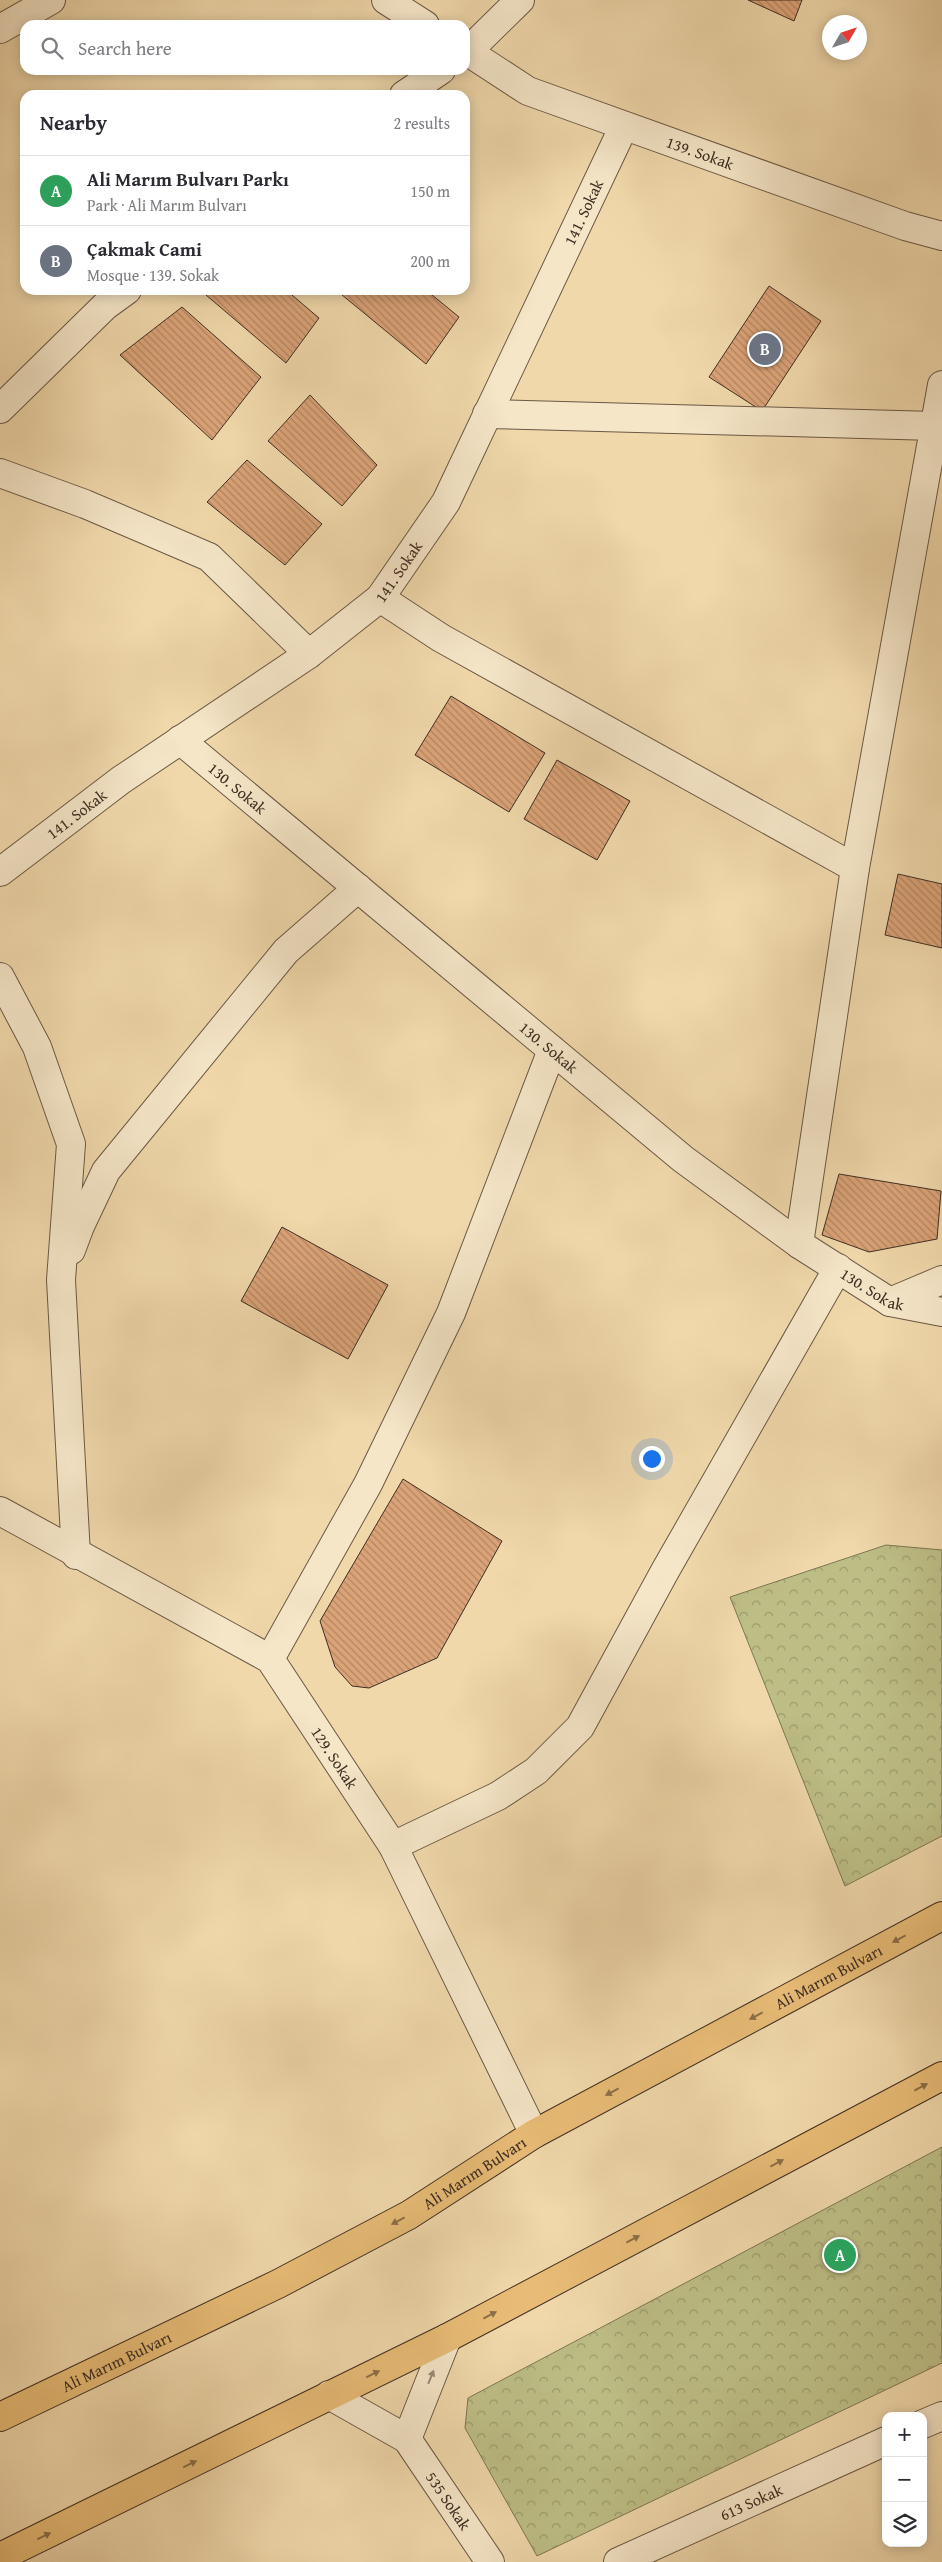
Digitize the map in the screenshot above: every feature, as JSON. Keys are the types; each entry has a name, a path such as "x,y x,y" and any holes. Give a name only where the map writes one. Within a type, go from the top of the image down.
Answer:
{"main road":[{"name":"Ali Marım Bulvarı","path":"0,2417 278,2284 409,2215 534,2134 942,1916"},
{"path":"0,2557 447,2338 942,2076"}],"street":[{"path":"0,29 51,0"},
{"path":"386,0 417,20"},
{"path":"470,48 520,0"},
{"name":"139. Sokak","path":"470,55 528,91 905,226 942,236"},
{"path":"411,90 434,75"},
{"name":"141. Sokak","path":"0,872 121,780 309,654 380,598 446,502 624,126"},
{"path":"0,409 105,306 120,295"},
{"path":"799,1244 855,868 942,386"},
{"path":"487,414 935,426"},
{"path":"0,473 85,504 209,557 309,654"},
{"path":"380,598 442,638 855,868"},
{"name":"130. Sokak","path":"180,740 683,1159 799,1244 890,1302 942,1312"},
{"path":"60,1280 80,1226 106,1171 286,951 358,888"},
{"path":"0,977 37,1047 71,1144 60,1280 76,1555"},
{"path":"270,1659 368,1484 451,1312 552,1050"},
{"path":"394,1846 498,1796 536,1771 580,1727 670,1563 838,1268"},
{"path":"890,1302 942,1280"},
{"name":"129. Sokak","path":"0,1511 76,1555 270,1659 394,1846 534,2134"},
{"path":"329,2395 407,2439 447,2338"},
{"path":"927,2422 942,2416"},
{"name":"535 Sokak","path":"407,2439 490,2562"},
{"name":"613 Sokak","path":"618,2562 882,2443"}],"green space":[{"path":"886,1545 942,1550 942,1836 845,1886 730,1597"},
{"path":"942,2147 942,2363 537,2556 465,2428 468,2398"}],"building":[{"path":"748,0 802,0 794,21"},
{"path":"769,286 821,321 762,411 709,377"},
{"path":"206,295 292,295 319,318 286,363"},
{"path":"342,295 432,295 459,317 426,364"},
{"path":"182,307 261,377 212,440 120,355"},
{"path":"310,395 377,465 342,506 268,441"},
{"path":"247,460 322,524 285,565 207,502"},
{"path":"451,696 545,753 509,812 415,755"},
{"path":"557,760 630,801 597,860 524,819"},
{"path":"898,874 942,884 942,948 885,935"},
{"path":"839,1174 941,1191 937,1239 869,1252 822,1235"},
{"path":"282,1227 388,1285 348,1359 241,1301"},
{"path":"403,1479 502,1541 437,1658 369,1688 352,1686 335,1667 320,1621"}],"place":[{"name":"Çakmak Cami","path":"765,349"},
{"name":"Ali Marım Bulvarı Parkı","path":"840,2255"}]}
